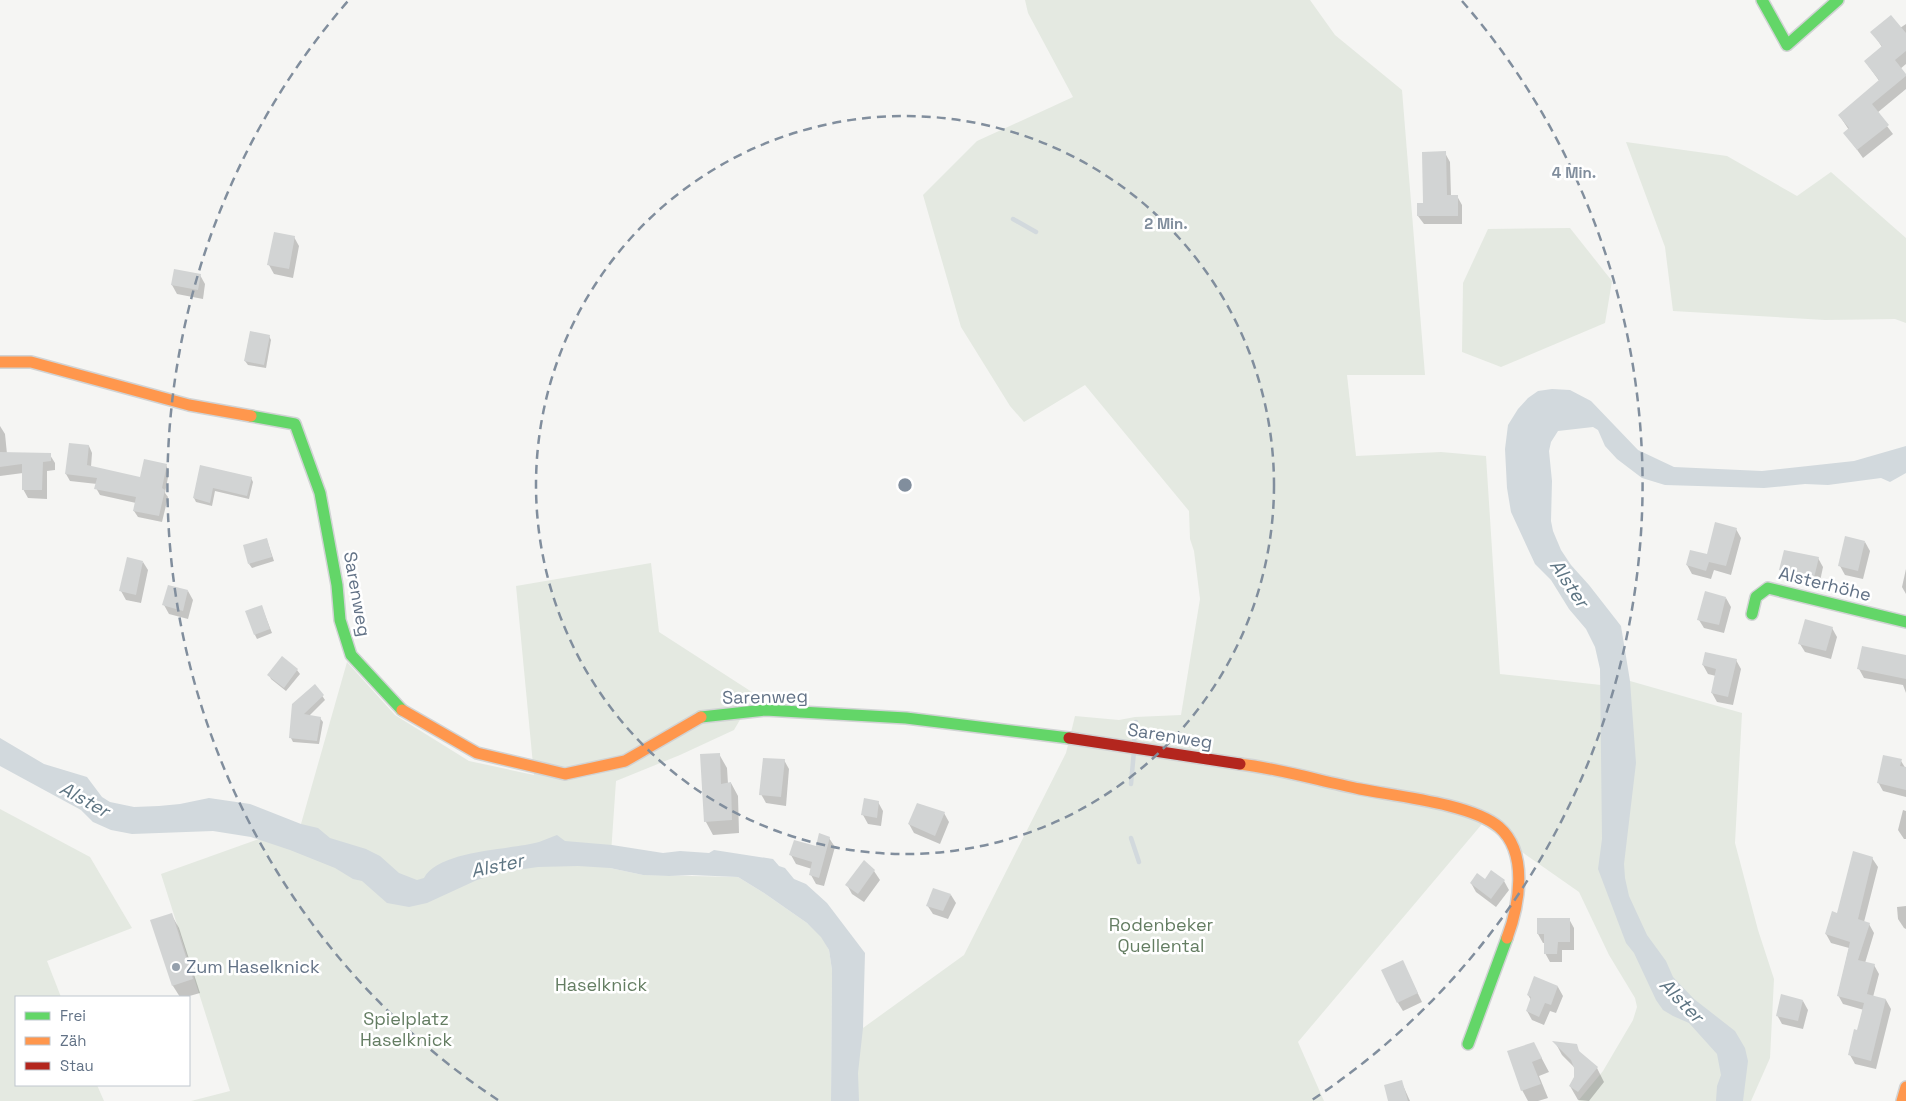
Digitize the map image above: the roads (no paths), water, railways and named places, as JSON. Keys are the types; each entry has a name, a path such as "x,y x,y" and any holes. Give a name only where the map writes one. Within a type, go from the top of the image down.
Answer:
{"street":[{"path":"1762,0 1787,44 1838,0"},
{"name":"Sarenweg","path":"0,362 31,362 189,405 295,424 320,493 337,585 340,620 351,655 398,708 477,753 565,774 624,761 703,716 765,710 906,718 1132,747 1257,766 1359,789 1430,802 1475,814 1499,827 1508,838 1518,868 1516,906 1508,935 1468,1044"},
{"name":"Alsterhöhe","path":"1752,614 1756,597 1768,588 1906,622"},
{"path":"1902,1101 1906,1087"}],"water":[{"name":"Alster","path":"1552,389 1570,390 1591,401 1638,450 1674,467 1762,471 1854,461 1906,446 1906,473 1890,482 1881,478 1828,485 1805,484 1764,488 1665,485 1642,478 1617,459 1605,446 1598,430 1593,427 1558,431 1551,442 1549,451 1553,531 1561,550 1571,565 1621,626 1630,681 1636,763 1624,864 1629,896 1647,935 1666,961 1673,977 1694,999 1735,1031 1745,1048 1748,1061 1743,1101 1716,1101 1717,1086 1721,1075 1717,1054 1689,1023 1663,1010 1656,1000 1634,953 1626,943 1598,869 1602,839 1600,669 1595,647 1586,629 1569,609 1551,580 1535,564 1511,512 1507,488 1505,449 1508,425 1528,398 1538,391"},
{"name":"Alster","path":"0,738 44,764 87,777 102,797 110,802 134,807 159,806 209,798 250,804 301,824 318,828 330,838 366,849 380,856 399,873 417,880 424,878 432,869 444,862 459,856 526,845 557,835 565,841 612,845 663,853 680,851 709,853 714,850 773,859 779,866 785,868 794,879 806,884 827,903 865,953 863,1028 858,1073 859,1101 831,1101 832,970 829,950 821,937 807,923 738,877 643,875 610,868 578,866 538,867 503,872 477,880 427,903 409,907 387,903 362,881 353,879 335,868 290,850 251,837 213,831 132,834 111,830 93,822 81,810 0,766"}],"waterway":[{"path":"1013,219 1036,232"},
{"path":"1134,743 1136,722"},
{"path":"1131,784 1134,751"},
{"path":"1131,838 1139,862"}],"place":[{"name":"Zum Haselknick","path":"176,967"}],"park label":[{"name":"Rodenbeker Quellental","path":"1161,935"},
{"name":"Haselknick","path":"601,985"},
{"name":"Spielplatz Haselknick","path":"406,1029"}]}
